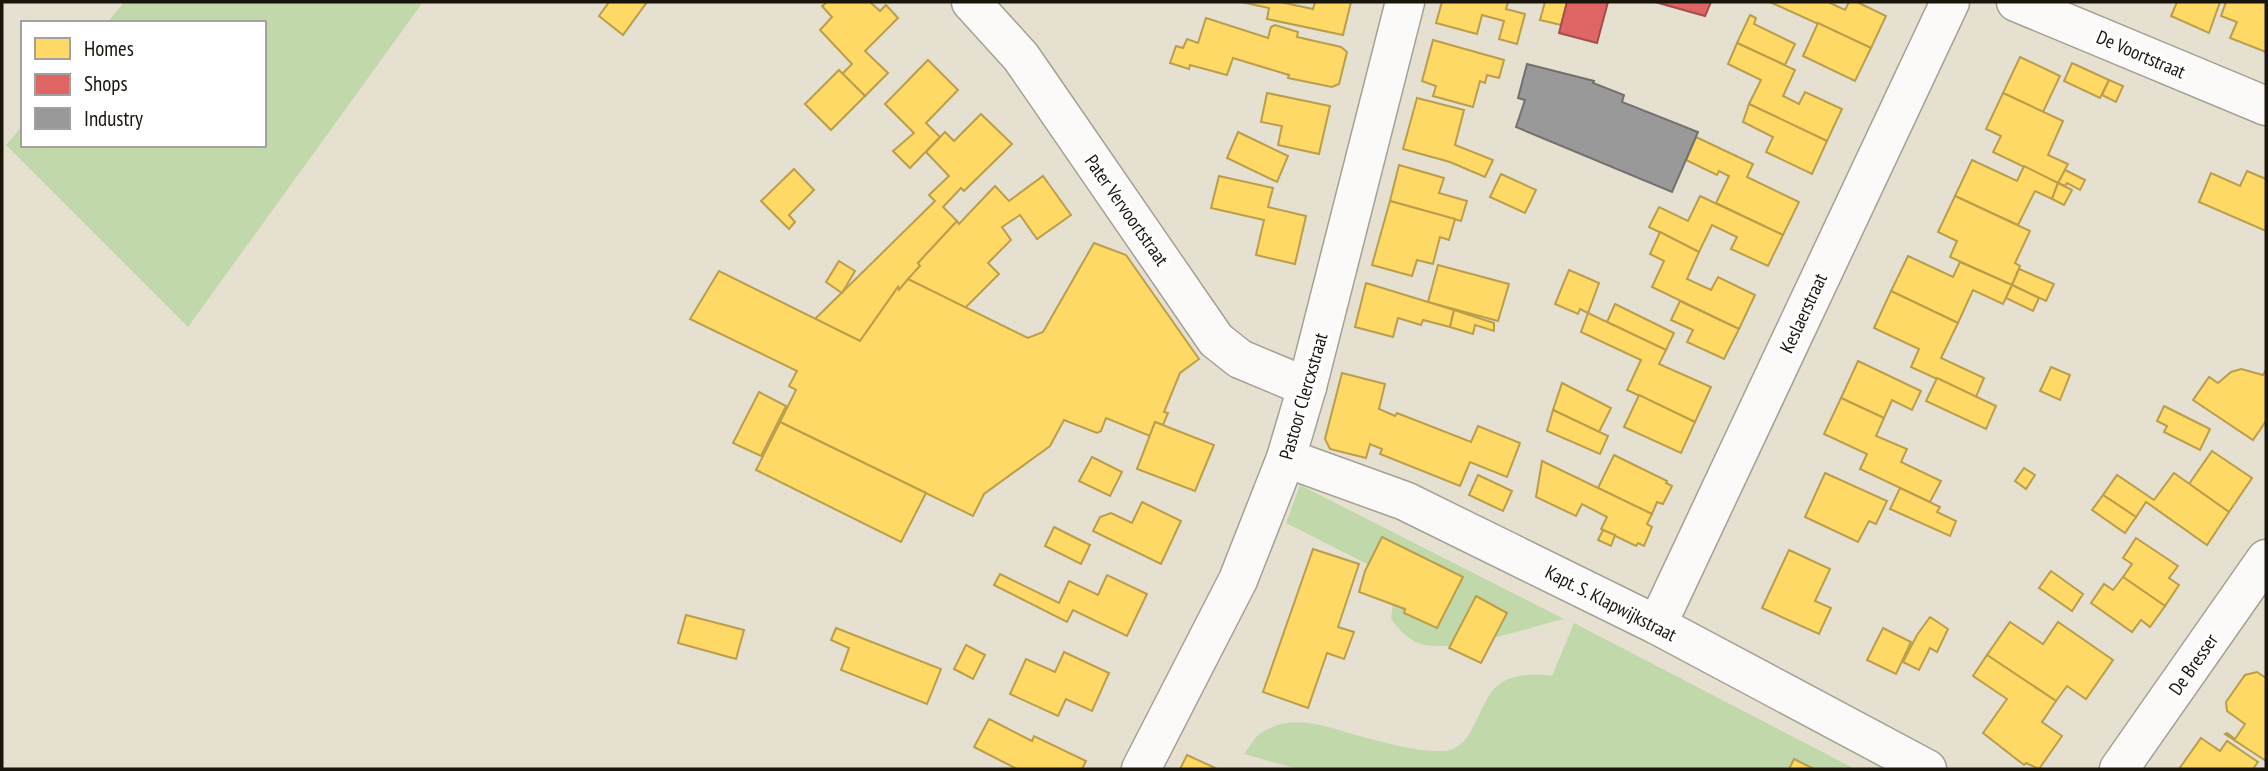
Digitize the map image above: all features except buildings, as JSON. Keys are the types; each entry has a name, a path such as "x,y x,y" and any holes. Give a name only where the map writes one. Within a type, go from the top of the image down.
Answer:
{"street":[{"name":"Pater Vervoortstraat","path":"971,2 1021,57 1216,340 1240,359 1307,387"},
{"name":"Pastoor Clercxstraat","path":"1142,769 1238,580 1286,458 1307,387 1405,2"},
{"name":"Keslaerstraat","path":"1657,625 1950,2"},
{"name":"De Voortstraat","path":"2016,2 2266,106"},
{"name":"Kapt. S. Klapwijkstraat","path":"1286,458 1405,501 1657,625 1927,769"},
{"name":"De Bresser","path":"2119,769 2266,559"}],"green space":[{"path":"124,2 423,2 188,327 6,145 21,127 21,147 266,147 266,21 109,21"},
{"path":"1300,485 1564,619 1494,638 1455,645 1425,645 1410,639 1391,619 1393,602 1375,568 1286,523"},
{"path":"1574,623 1855,769 1298,769 1244,754 1261,733 1285,723 1297,722 1412,749 1454,749 1469,735 1490,694 1501,683 1523,676 1552,676"}]}
